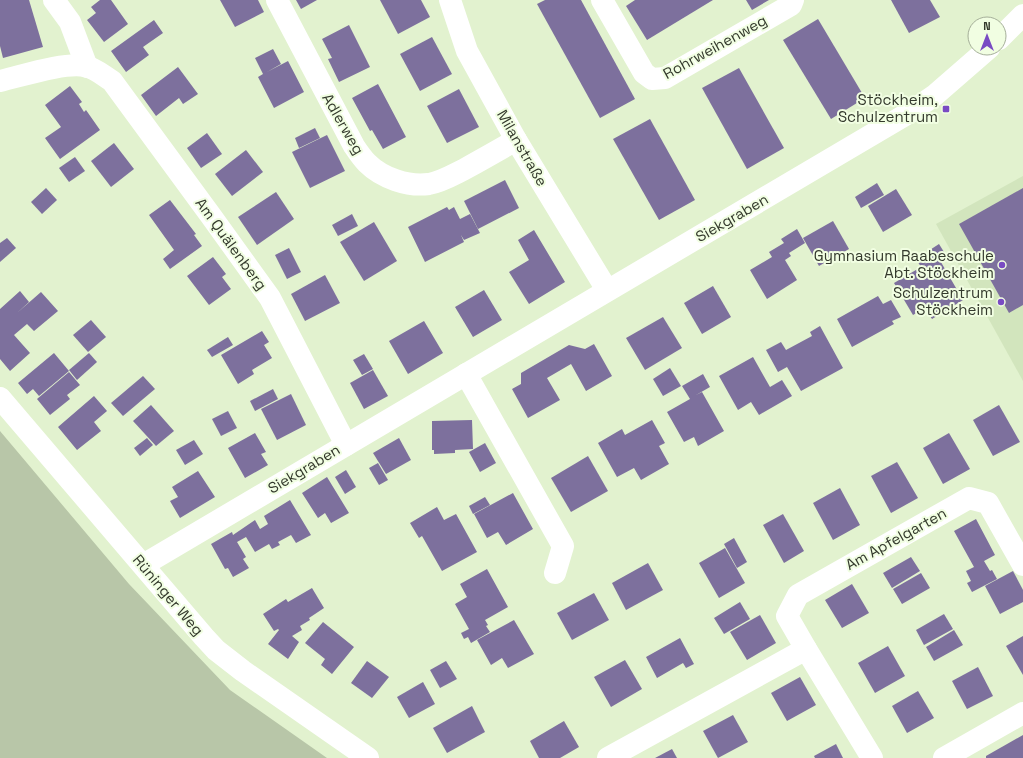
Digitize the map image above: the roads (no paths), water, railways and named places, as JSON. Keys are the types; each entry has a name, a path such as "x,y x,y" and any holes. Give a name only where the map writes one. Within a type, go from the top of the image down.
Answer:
{"street":[{"path":"54,0 70,22 87,67"},
{"name":"Adlerweg","path":"277,0 354,146 368,164 383,175 399,182 430,184 447,178 516,140"},
{"name":"Milanstraße","path":"450,0 466,51 516,140 607,290"},
{"name":"Rohrweihenweg","path":"602,0 644,73 652,78 665,78 791,5 793,0"},
{"path":"1007,31 1023,15"},
{"name":"Siekgraben","path":"143,564 912,111 935,95 980,56"},
{"name":"Am Quälenberg","path":"0,81 62,66 74,65 87,67 100,72 112,82 270,298 346,444"},
{"path":"466,374 563,546 555,573"},
{"name":"Rüninger Weg","path":"0,398 216,650 243,671 368,758"},
{"name":"Am Apfelgarten","path":"872,758 787,616 798,595 970,498 988,503 1023,565"},
{"path":"608,758 806,649"},
{"path":"944,758 1023,713"}],"place":[{"name":"Stöckheim, Schulzentrum","path":"946,109"},
{"name":"Gymnasium Raabeschule Abt. Stöckheim","path":"1002,265"},
{"name":"Schulzentrum Stöckheim","path":"1001,302"}]}
